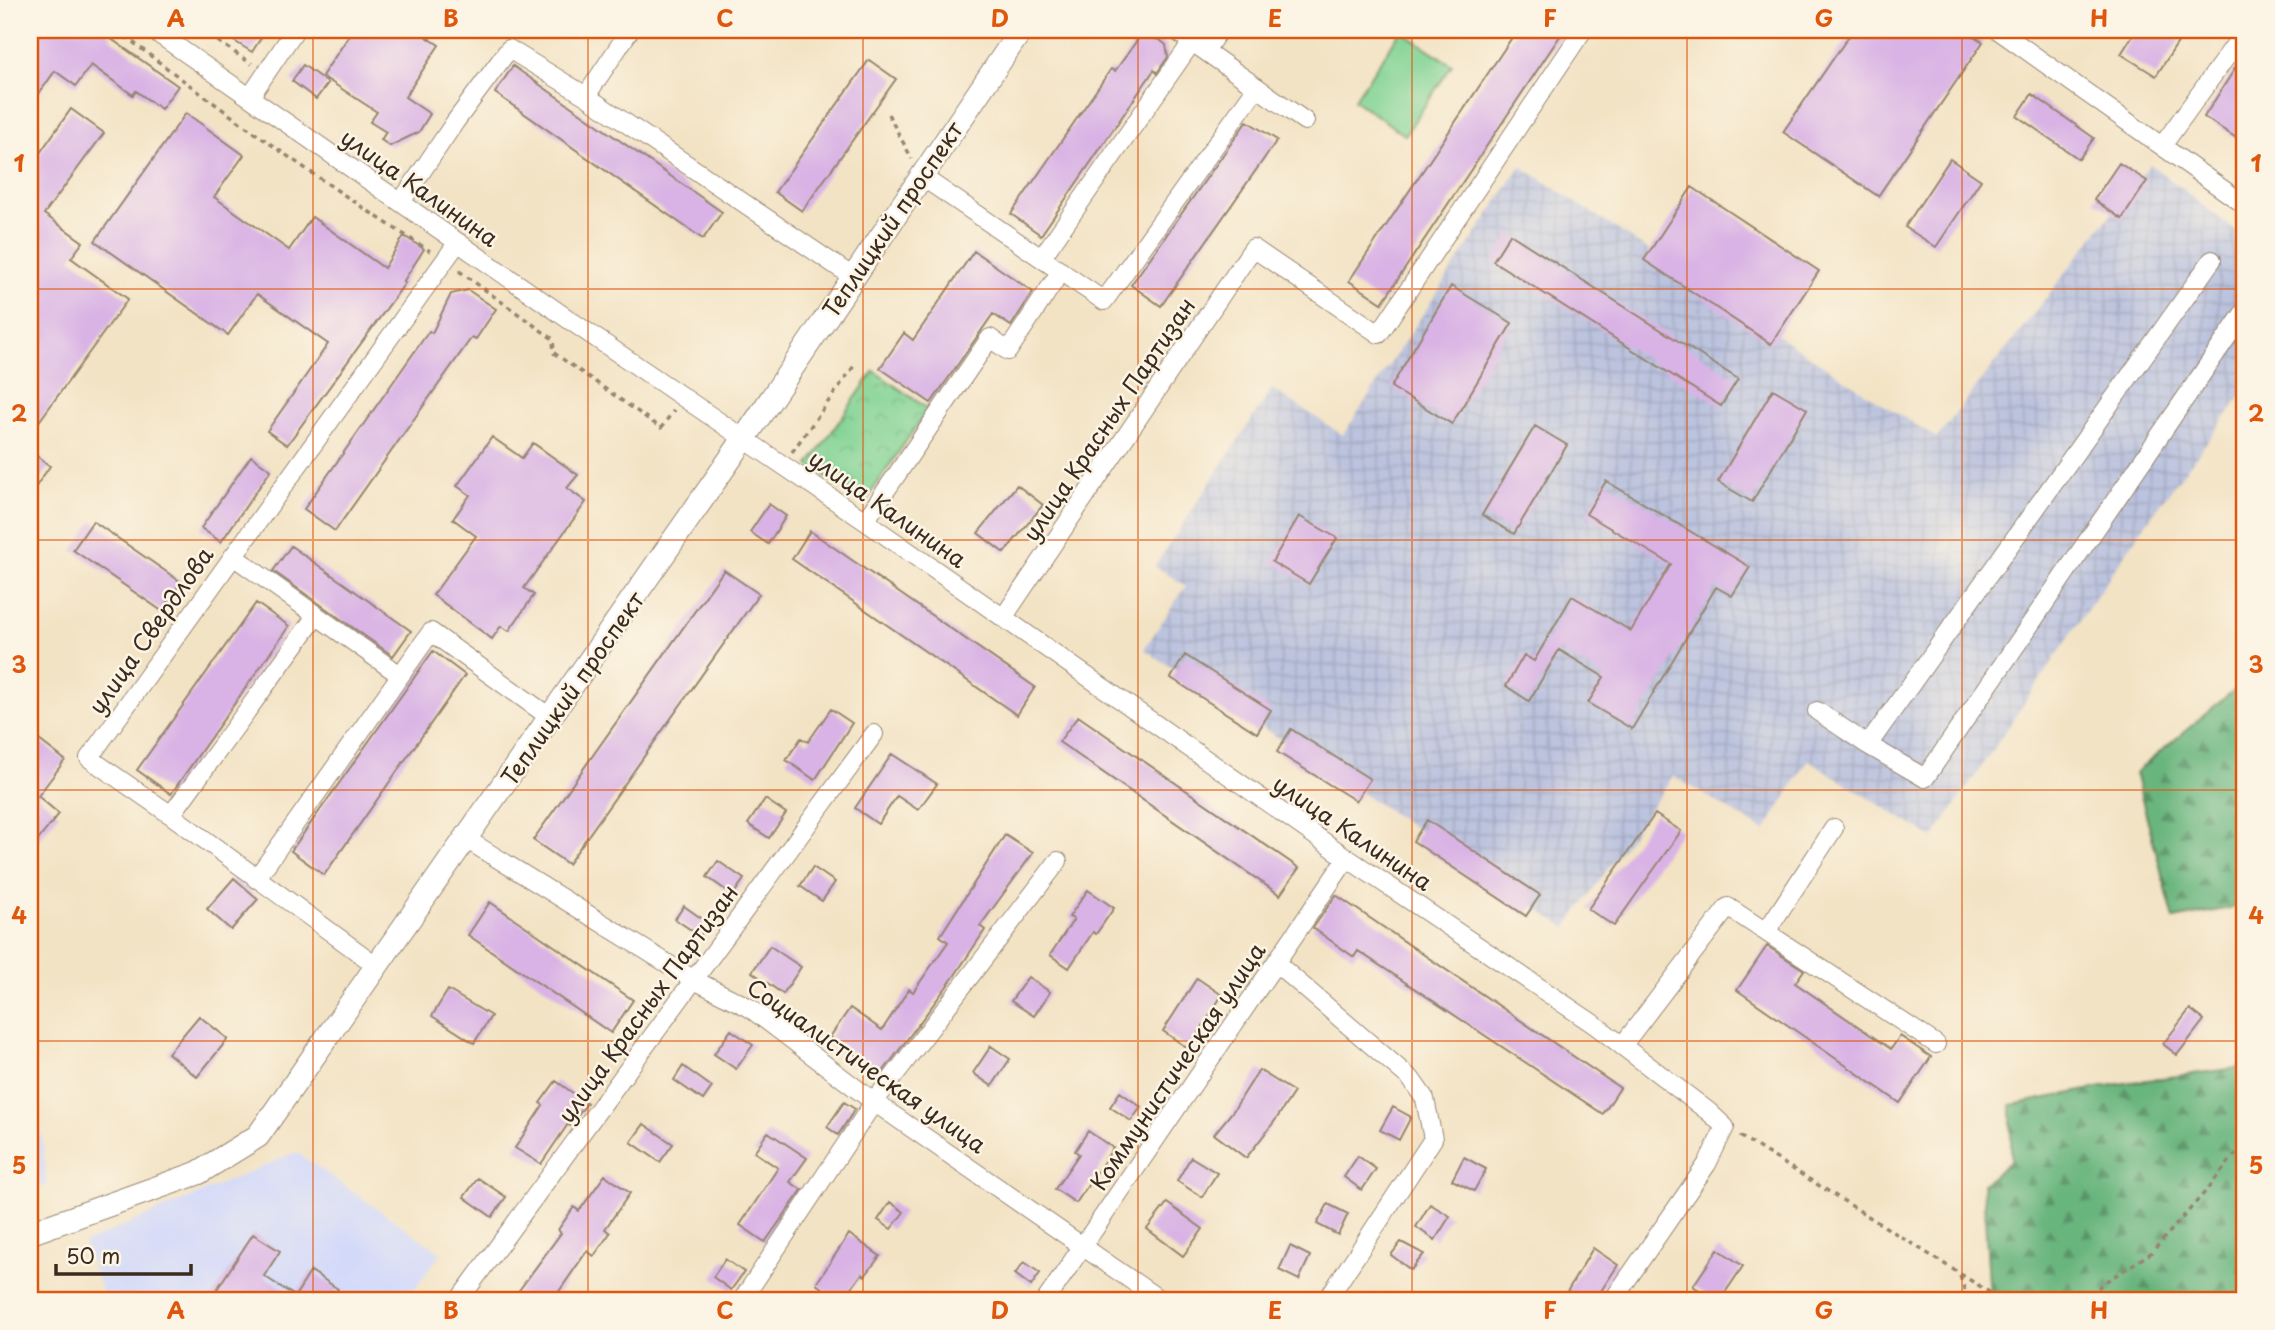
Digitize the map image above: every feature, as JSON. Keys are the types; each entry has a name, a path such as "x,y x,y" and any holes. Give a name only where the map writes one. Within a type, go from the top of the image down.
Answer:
{"main road":[{"name":"Теплицкий проспект","path":"30,1233 198,1172 258,1136 744,439 1021,30"}],"street":[{"name":"улица Калинина","path":"153,30 865,521 1347,859 1595,1024 1725,1126"},
{"path":"250,97 295,30"},
{"path":"586,96 630,30"},
{"path":"1175,30 1305,121"},
{"path":"1042,257 1198,46 1219,30"},
{"name":"улица Красных Партизан","path":"1003,618 1253,248 1379,334 1583,30"},
{"path":"1998,30 2245,205"},
{"path":"2162,146 2245,31"},
{"path":"401,202 455,121 509,49 586,96 853,277"},
{"path":"921,176 1104,301 1257,87"},
{"name":"улица Свердлова","path":"377,966 89,758 458,242"},
{"path":"1868,745 2212,260"},
{"path":"865,521 990,338 1008,351 1061,271"},
{"path":"1817,711 1924,778 2245,311"},
{"path":"233,556 400,675"},
{"path":"171,815 316,616"},
{"path":"256,879 431,632 551,718"},
{"name":"улица Красных Партизан","path":"459,1300 874,734"},
{"path":"1766,932 1834,828"},
{"name":"Социалистическая улица","path":"466,839 694,980 750,1008 874,1101 1160,1300"},
{"name":"Коммунистическая улица","path":"1046,1300 1347,859"},
{"path":"742,1300 874,1101 1058,861"},
{"path":"1622,1046 1728,907 1936,1044"},
{"path":"1276,963 1412,1079 1425,1099 1433,1139 1327,1300"},
{"path":"1613,1300 1707,1164 1725,1126"}],"path":[{"path":"117,30 198,92 337,191 444,260 553,339 554,353 661,428 683,398"},
{"path":"201,30 266,73"},
{"path":"888,114 921,176"},
{"path":"783,465 853,366"},
{"path":"1725,1126 2002,1300"},
{"path":"2082,1300 2151,1252 2206,1191 2245,1142"},
{"path":"1959,1274 1968,1300"}],"shaded area":[{"path":"2150,164 2245,238 2245,391 2146,523 1933,838 1808,760 1765,831 1673,776 1566,928 1144,649 1186,586 1155,566 1272,389 1343,435 1521,166 1937,438"},
{"path":"30,1029 47,1185 30,1191"},
{"path":"296,1152 441,1253 407,1300 105,1300 84,1243"}],"green space":[{"path":"1401,31 1452,65 1405,135 1354,100"},
{"path":"874,371 928,409 864,503 809,465"},
{"path":"2245,681 2245,905 2174,919 2135,773"},
{"path":"2245,1067 2245,1300 1990,1300 1983,1184 2011,1161 2011,1105 2118,1084"}],"building":[{"path":"30,30 103,30 112,36 110,38 178,86 161,109 136,91 133,95 91,65 76,86 55,71 30,106"},
{"path":"216,30 266,30 252,52"},
{"path":"353,30 416,30 439,45 405,97 430,114 419,132 390,146 381,140 386,132 370,122 377,112 322,76"},
{"path":"1517,30 1564,30 1382,303 1349,281"},
{"path":"1853,30 1964,30 1983,42 1878,196 1783,132"},
{"path":"2136,30 2186,30 2156,76 2121,54"},
{"path":"1145,36 1160,40 1166,45 1168,57 1157,73 1154,70 1041,235 1011,214 1111,69 1115,71 1138,39"},
{"path":"2245,53 2245,128 2238,139 2204,117"},
{"path":"869,60 896,79 802,211 775,192"},
{"path":"303,65 328,83 316,99 292,81"},
{"path":"513,66 722,212 703,239 495,93"},
{"path":"2032,94 2094,138 2079,159 2017,116"},
{"path":"71,109 104,133 44,214 83,242 71,258 128,299 30,434 30,167"},
{"path":"186,113 244,155 214,197 289,250 312,217 384,268 404,236 424,249 403,282 405,283 287,445 267,431 328,344 257,294 228,335 95,241"},
{"path":"1247,121 1277,140 1161,306 1131,285"},
{"path":"1950,159 1981,180 1936,247 1905,227"},
{"path":"2119,163 2147,181 2122,219 2094,200"},
{"path":"1692,187 1819,271 1771,344 1644,260"},
{"path":"1510,234 1738,379 1721,406 1493,261"},
{"path":"974,251 1033,292 1011,326 993,314 931,403 880,368 904,333 913,340"},
{"path":"1451,286 1512,323 1452,424 1391,387"},
{"path":"468,290 496,309 476,339 472,337 335,531 304,509 429,331 432,333 451,294"},
{"path":"1773,389 1807,409 1752,502 1718,482"},
{"path":"1535,426 1567,445 1514,534 1482,515"},
{"path":"492,437 522,458 533,443 578,475 567,488 586,502 524,588 534,595 509,631 501,626 492,639 433,595 476,536 453,519 470,495 457,486"},
{"path":"30,451 50,466 30,495"},
{"path":"251,456 271,470 221,542 201,528"},
{"path":"1606,481 1750,567 1732,596 1716,587 1632,729 1588,703 1604,677 1559,650 1529,701 1506,686 1524,655 1534,661 1572,596 1631,631 1671,564 1586,514"},
{"path":"1017,485 1043,505 1004,553 978,533"},
{"path":"769,504 786,516 768,544 750,532"},
{"path":"1299,516 1337,538 1309,584 1272,562"},
{"path":"93,521 181,582 162,611 73,550"},
{"path":"810,531 1035,687 1017,715 792,559"},
{"path":"291,546 411,631 393,656 273,571"},
{"path":"724,570 759,594 568,864 533,840"},
{"path":"256,603 289,626 171,794 137,770"},
{"path":"433,651 465,675 324,875 291,851"},
{"path":"1185,655 1271,710 1257,733 1171,678"},
{"path":"831,709 852,723 815,780 786,760 801,738 808,742"},
{"path":"1078,716 1299,868 1280,895 1059,742"},
{"path":"1291,729 1370,779 1356,801 1277,752"},
{"path":"30,733 65,760 38,796 59,814 30,850"},
{"path":"892,754 937,784 918,810 897,796 878,824 855,808"},
{"path":"765,799 786,813 769,838 748,824"},
{"path":"1655,814 1681,831 1614,926 1588,909"},
{"path":"1427,820 1540,895 1526,916 1413,841"},
{"path":"1005,835 1033,853 980,926 985,930 953,978 882,1073 830,1037 850,1008 882,1030 909,989 913,992 948,942 940,936"},
{"path":"718,861 744,879 733,895 707,877"},
{"path":"813,867 835,882 822,901 800,886"},
{"path":"234,878 258,899 231,930 207,909"},
{"path":"1088,890 1114,908 1096,934 1093,932 1069,968 1050,955 1074,919 1069,917"},
{"path":"1336,895 1620,1088 1603,1114 1358,951 1354,957 1313,928"},
{"path":"490,902 633,1000 611,1033 468,935"},
{"path":"684,906 708,923 700,936 675,919"},
{"path":"770,946 801,967 783,994 752,972"},
{"path":"1767,946 1804,970 1795,983 1891,1049 1900,1036 1931,1057 1900,1103 1737,990"},
{"path":"1028,977 1050,992 1034,1016 1011,1001"},
{"path":"1197,978 1222,995 1189,1049 1163,1031"},
{"path":"448,990 491,1016 474,1043 432,1016"},
{"path":"2190,1009 2204,1020 2177,1055 2163,1044"},
{"path":"199,1016 228,1039 197,1077 168,1053"},
{"path":"731,1030 753,1045 736,1069 714,1054"},
{"path":"991,1046 1010,1059 992,1086 973,1073"},
{"path":"683,1066 712,1087 703,1100 674,1080"},
{"path":"1259,1070 1294,1092 1246,1158 1214,1134 1233,1111"},
{"path":"556,1081 587,1103 570,1126 568,1124 541,1164 515,1148 543,1105 540,1103"},
{"path":"1120,1092 1141,1107 1131,1121 1110,1107"},
{"path":"844,1102 855,1109 838,1135 827,1127"},
{"path":"1393,1107 1411,1117 1399,1140 1380,1130"},
{"path":"644,1124 673,1144 660,1162 631,1142"},
{"path":"1088,1131 1113,1148 1076,1203 1055,1189 1079,1154 1075,1151"},
{"path":"768,1132 807,1158 790,1182 802,1190 765,1242 740,1225 778,1168 754,1152"},
{"path":"1358,1156 1376,1169 1362,1190 1344,1177"},
{"path":"1191,1157 1217,1173 1202,1197 1177,1181"},
{"path":"1464,1157 1486,1169 1474,1191 1452,1180"},
{"path":"605,1175 630,1193 605,1229 610,1233 594,1256 587,1251 553,1300 512,1300 561,1233 558,1230 574,1207 579,1211"},
{"path":"478,1178 506,1197 492,1217 464,1197"},
{"path":"890,1202 904,1212 891,1229 878,1220"},
{"path":"1167,1203 1203,1229 1183,1256 1147,1229"},
{"path":"1328,1204 1348,1214 1338,1235 1317,1224"},
{"path":"1430,1204 1450,1216 1435,1240 1416,1227"},
{"path":"253,1234 280,1251 264,1276 295,1296 311,1271 338,1289 331,1300 210,1300"},
{"path":"849,1234 880,1256 865,1276 862,1274 843,1300 839,1300 816,1284"},
{"path":"1401,1242 1424,1254 1411,1270 1391,1255"},
{"path":"1290,1246 1310,1256 1299,1280 1279,1270"},
{"path":"1593,1248 1618,1265 1595,1300 1562,1300"},
{"path":"1718,1249 1743,1266 1720,1300 1715,1300 1693,1286"},
{"path":"725,1259 744,1272 731,1290 713,1277"},
{"path":"1024,1262 1040,1273 1031,1286 1015,1274"}]}
